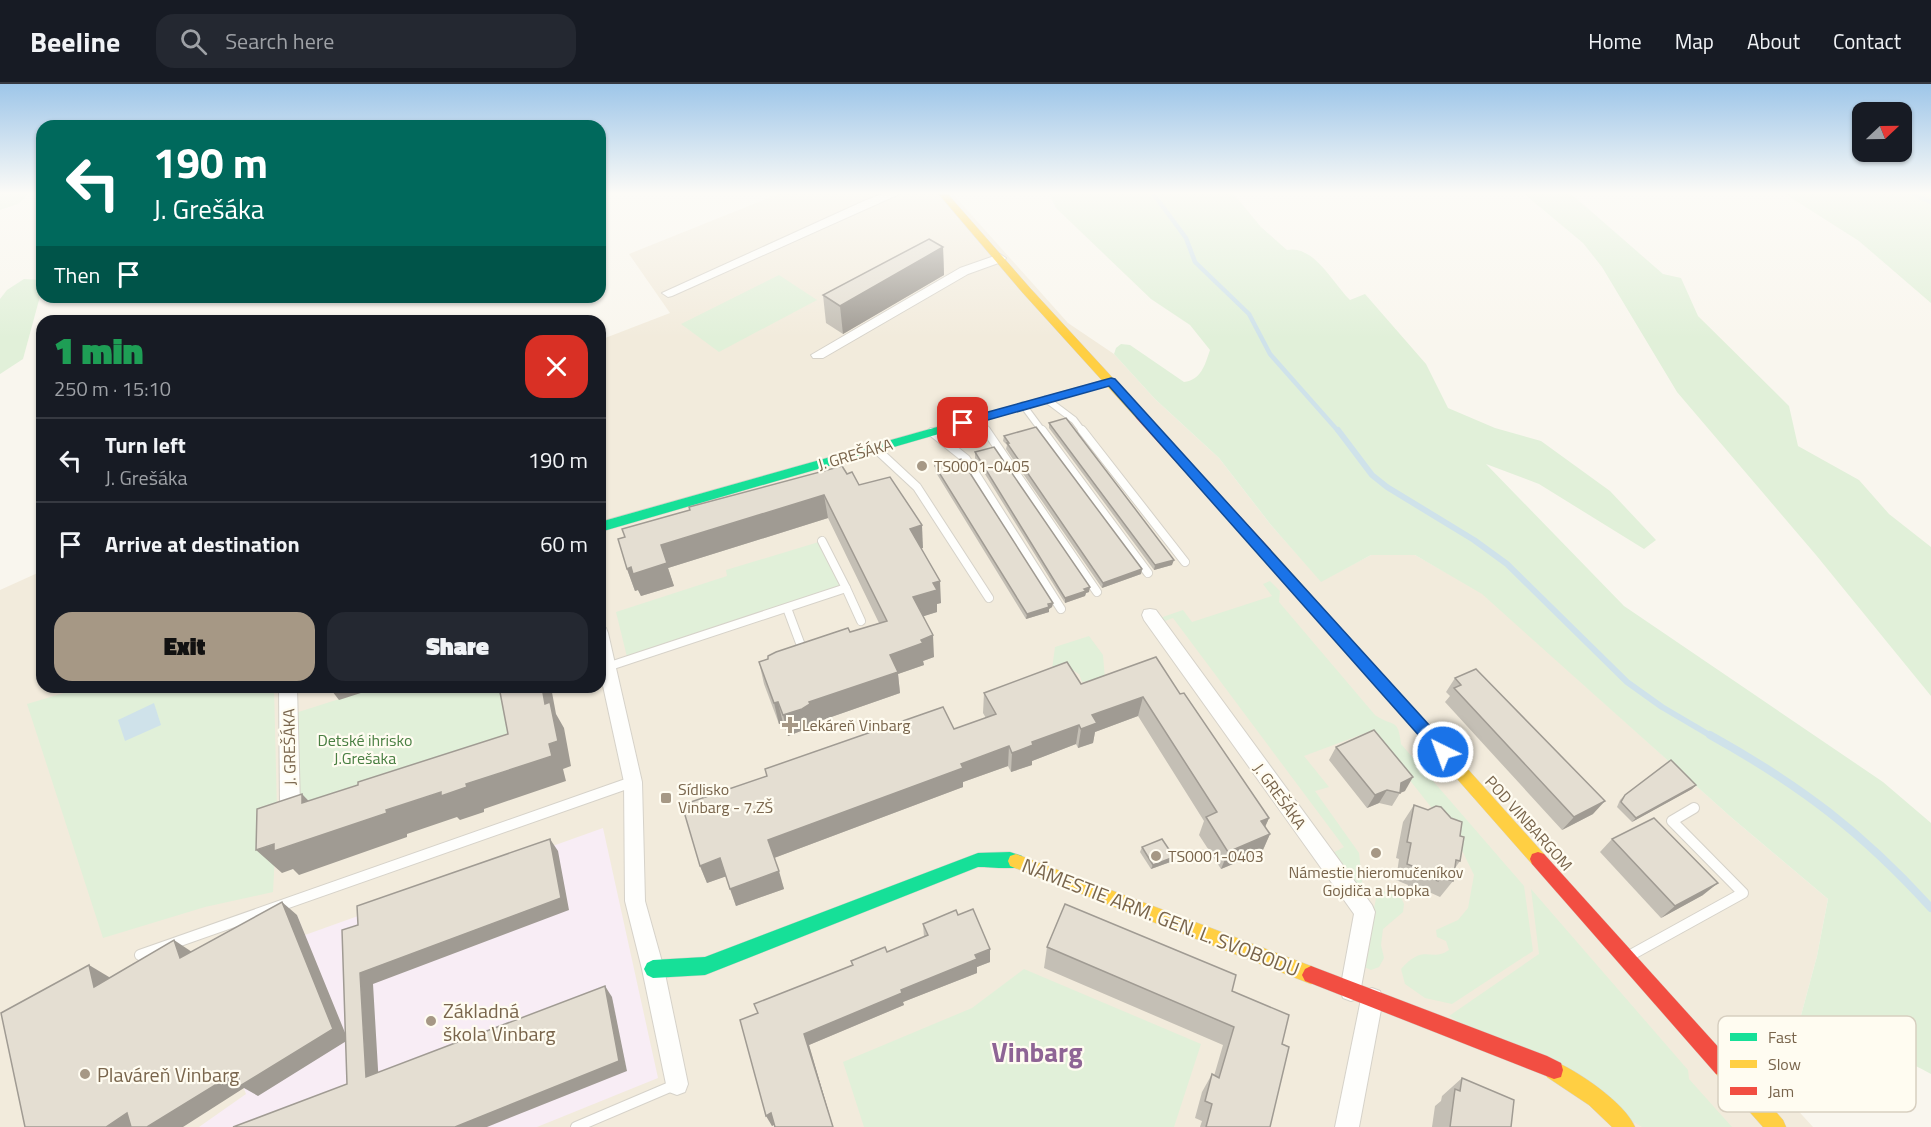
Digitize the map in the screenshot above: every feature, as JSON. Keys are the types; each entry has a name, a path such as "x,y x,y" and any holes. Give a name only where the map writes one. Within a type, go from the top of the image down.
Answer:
{"street":[{"path":"668,293 784,241"},
{"name":"POD VINBARGOM","path":"985,241 1281,569 1718,1062"},
{"path":"818,355 964,271 1000,258"},
{"name":"J. GREŠÁKA","path":"606,525 1111,381"},
{"name":"J. GREŠÁKA","path":"1150,615 1365,912 1351,990"},
{"path":"606,662 633,782 635,901 653,969 677,1084"},
{"name":"J. GREŠÁKA","path":"288,693 290,807"},
{"name":"NÁMESTIE ARM. GEN. L. SVOBODU","path":"653,969 705,966 978,860 1011,859 1540,1063 1592,1094 1615,1114 1625,1127"},
{"path":"1347,1127 1372,999"},
{"name":"POD VINBARGOM","path":"1763,1112 1776,1127"}],"lane":[{"path":"1045,398 1074,420 1185,562"},
{"path":"1023,405 1148,573"},
{"path":"978,418 1097,592"},
{"path":"932,432 966,459 1061,609"},
{"path":"875,448 917,487 988,598"},
{"path":"822,541 861,621"},
{"path":"607,667 846,588"},
{"path":"788,608 805,651 796,654"},
{"path":"140,955 633,782"},
{"path":"1626,958 1743,893 1672,821 1694,808"},
{"path":"576,1127 677,1084"}],"shaded area":[{"path":"662,241 994,241 1068,323 1114,354 1155,399 1219,458 1271,525 1321,581 1371,555 1415,555 1482,593 1732,818 1828,899 1817,956 1801,1016 1718,1016 1718,1112 1799,1112 1813,1127 0,1127 0,590 36,574 36,693 606,693 606,338 670,313 629,254"},
{"path":"154,703 161,725 125,741 118,720"},
{"name":"Základná škola Vinbarg","path":"603,828 658,1078 537,1127 199,1127 246,1094 196,964 297,915 305,935"}],"green space":[{"path":"1090,241 1276,241 1287,250 1305,253 1314,259 1350,300 1365,294 1426,364 1448,408 1495,428 1541,441 1610,491 1656,540 1644,549 1539,484 1486,464 1624,606 1883,782 1931,823 1931,1074 1916,1066 1916,1016 1801,1016 1817,956 1828,899 1732,818 1482,594 1415,555 1371,555 1321,582 1271,525 1219,458 1155,399 1114,354 1116,348 1121,344 1130,345 1184,382 1198,375 1210,350 1190,325 1151,299"},
{"path":"1580,241 1625,241 1663,274 1681,278 1698,316 1789,406 1798,446 1859,480 1889,514 1931,547 1931,696 1816,555 1677,392 1602,267"},
{"path":"1859,241 1931,241 1931,303"},
{"path":"779,275 817,300 719,352 681,324"},
{"path":"24,279 36,280 36,303 38,303 23,359 0,374 0,299 7,290"},
{"path":"822,541 846,588 628,661 616,612 727,576 726,570"},
{"path":"1270,581 1280,591 1279,602 1375,715 1396,726 1401,744 1524,886 1533,951 1452,1004 1425,998 1405,984 1401,969 1416,956 1437,955 1449,950 1446,941 1437,937 1436,930 1458,920 1468,908 1474,875 1457,840 1371,731 1304,756 1329,787 1315,791 1359,853 1363,889 1361,892 1331,854 1344,847 1173,618 1160,623 1157,619 1183,610 1192,622 1272,596 1263,584"},
{"path":"1089,636 1103,655 1105,679 1082,682 1079,674 1071,669 1050,684 1055,647"},
{"name":"Detské ihrisko J.Grešaka","path":"64,693 274,693 277,811 290,807 289,715 358,693 511,693 524,763 276,834 273,892 205,907 103,938 27,704"},
{"path":"1378,889 1401,897 1404,904 1403,912 1383,929 1381,945 1384,958 1379,967 1371,970 1362,966"},
{"path":"1531,889 1688,1070 1689,1079 1732,1127 1642,1127 1449,1016 1539,954"},
{"path":"1024,969 1201,1044 1174,1127 864,1127 843,1062 972,1008"}],"building":[{"path":"926,241 932,241 943,247 840,306 823,295"},
{"path":"1066,418 1174,560 1155,565 1049,423"},
{"path":"1036,427 1142,569 1103,583 1004,436"},
{"path":"994,447 1090,587 1084,589 1086,591 1065,598 975,452"},
{"path":"961,459 1053,603 1048,604 1049,607 1027,614 935,466"},
{"path":"842,466 847,474 852,472 859,485 890,477 922,525 910,529 940,581 933,583 937,590 913,597 933,635 921,640 923,643 890,655 898,672 809,702 810,704 802,709 783,715 778,702 774,703 759,662 768,659 768,656 776,652 848,628 850,632 887,621 824,495 661,545 667,563 633,574 631,567 627,569 618,539 625,537 622,529 690,510 689,507"},
{"path":"1156,657 1180,694 1184,693 1269,818 1261,821 1270,834 1228,852 1206,817 1217,812 1143,697 1092,715 1097,723 1081,729 1079,725 1032,742 1033,745 1012,753 1009,746 961,764 963,768 768,840 779,871 730,889 720,858 700,866 682,805 767,776 765,769 943,707 954,729 996,714 984,693 1067,662 1081,684"},
{"path":"1476,669 1605,801 1574,817 1454,688 1461,685 1455,678"},
{"path":"500,693 543,693 545,704 550,702 558,741 549,744 552,756 466,784 467,787 441,796 441,792 386,810 387,813 274,851 274,844 256,850 257,809 302,794 302,803 358,785 358,782 508,734"},
{"path":"1374,730 1413,777 1401,783 1400,793 1387,790 1375,795 1336,747"},
{"path":"1671,760 1696,785 1636,818 1621,802 1625,795"},
{"path":"1414,805 1428,810 1436,806 1441,807 1451,818 1462,822 1460,836 1464,837 1460,861 1456,860 1453,881 1438,876 1438,881 1419,874 1420,869 1407,864 1411,843 1407,842"},
{"path":"1654,818 1718,883 1675,906 1612,839"},
{"path":"550,839 561,898 360,973 366,1077 605,986 619,1061 455,1127 233,1127 347,1084 342,930 358,925 357,906"},
{"name":"TS0001-0403","path":"1162,839 1174,857 1153,865 1142,847"},
{"path":"282,902 333,1029 240,1086 238,1071 147,1127 131,1127 127,1113 106,1127 25,1127 1,1013 89,965 94,987 174,940 180,958"},
{"path":"1065,904 1236,975 1232,991 1289,1015 1282,1044 1289,1047 1270,1127 1206,1127 1212,1104 1205,1101 1212,1074 1219,1078 1234,1027 1047,947"},
{"path":"973,909 990,949 975,955 977,959 804,1034 833,1127 775,1127 771,1113 766,1116 740,1020 758,1013 754,1004 853,965 851,961 885,947 887,952 928,935 923,924 956,910 958,915"},
{"path":"1462,1078 1514,1100 1511,1127 1450,1127 1455,1089 1460,1091"}],"waterway":[{"path":"1187,241 1195,262 1249,314 1270,354 1339,432"},
{"path":"1338,430 1372,475 1387,487 1474,540 1507,564 1627,682 1662,707 1713,737"},
{"path":"1710,735 1773,772 1828,812 1880,856 1931,908"}],"traffic: fast":[{"path":"606,525 1111,381"},
{"path":"653,969 705,966 978,860 1010,859 1016,861"}],"traffic: slow":[{"path":"983,241 1141,416"},
{"path":"1266,553 1538,859"},
{"path":"1016,861 1311,975"},
{"path":"1554,1070 1596,1098 1625,1127"},
{"path":"1763,1112 1776,1127"}],"traffic: jam":[{"path":"1141,416 1266,553"},
{"path":"1538,859 1718,1061"},
{"path":"1311,975 1554,1070"}],"place":[{"name":"TS0001-0405","path":"922,466"},
{"name":"Lekáreň Vinbarg","path":"790,725"},
{"name":"Sídlisko Vinbarg - 7.ZŠ","path":"666,798"},
{"name":"Námestie hieromučeníkov Gojdiča a Hopka","path":"1376,853"},
{"name":"TS0001-0403","path":"1156,856"},
{"name":"Základná škola Vinbarg","path":"431,1021"},
{"name":"Plaváreň Vinbarg","path":"85,1074"}],"district":[{"name":"Vinbarg","path":"1037,1051"}],"route":[{"path":"963,423 1111,381 1443,752"}]}
